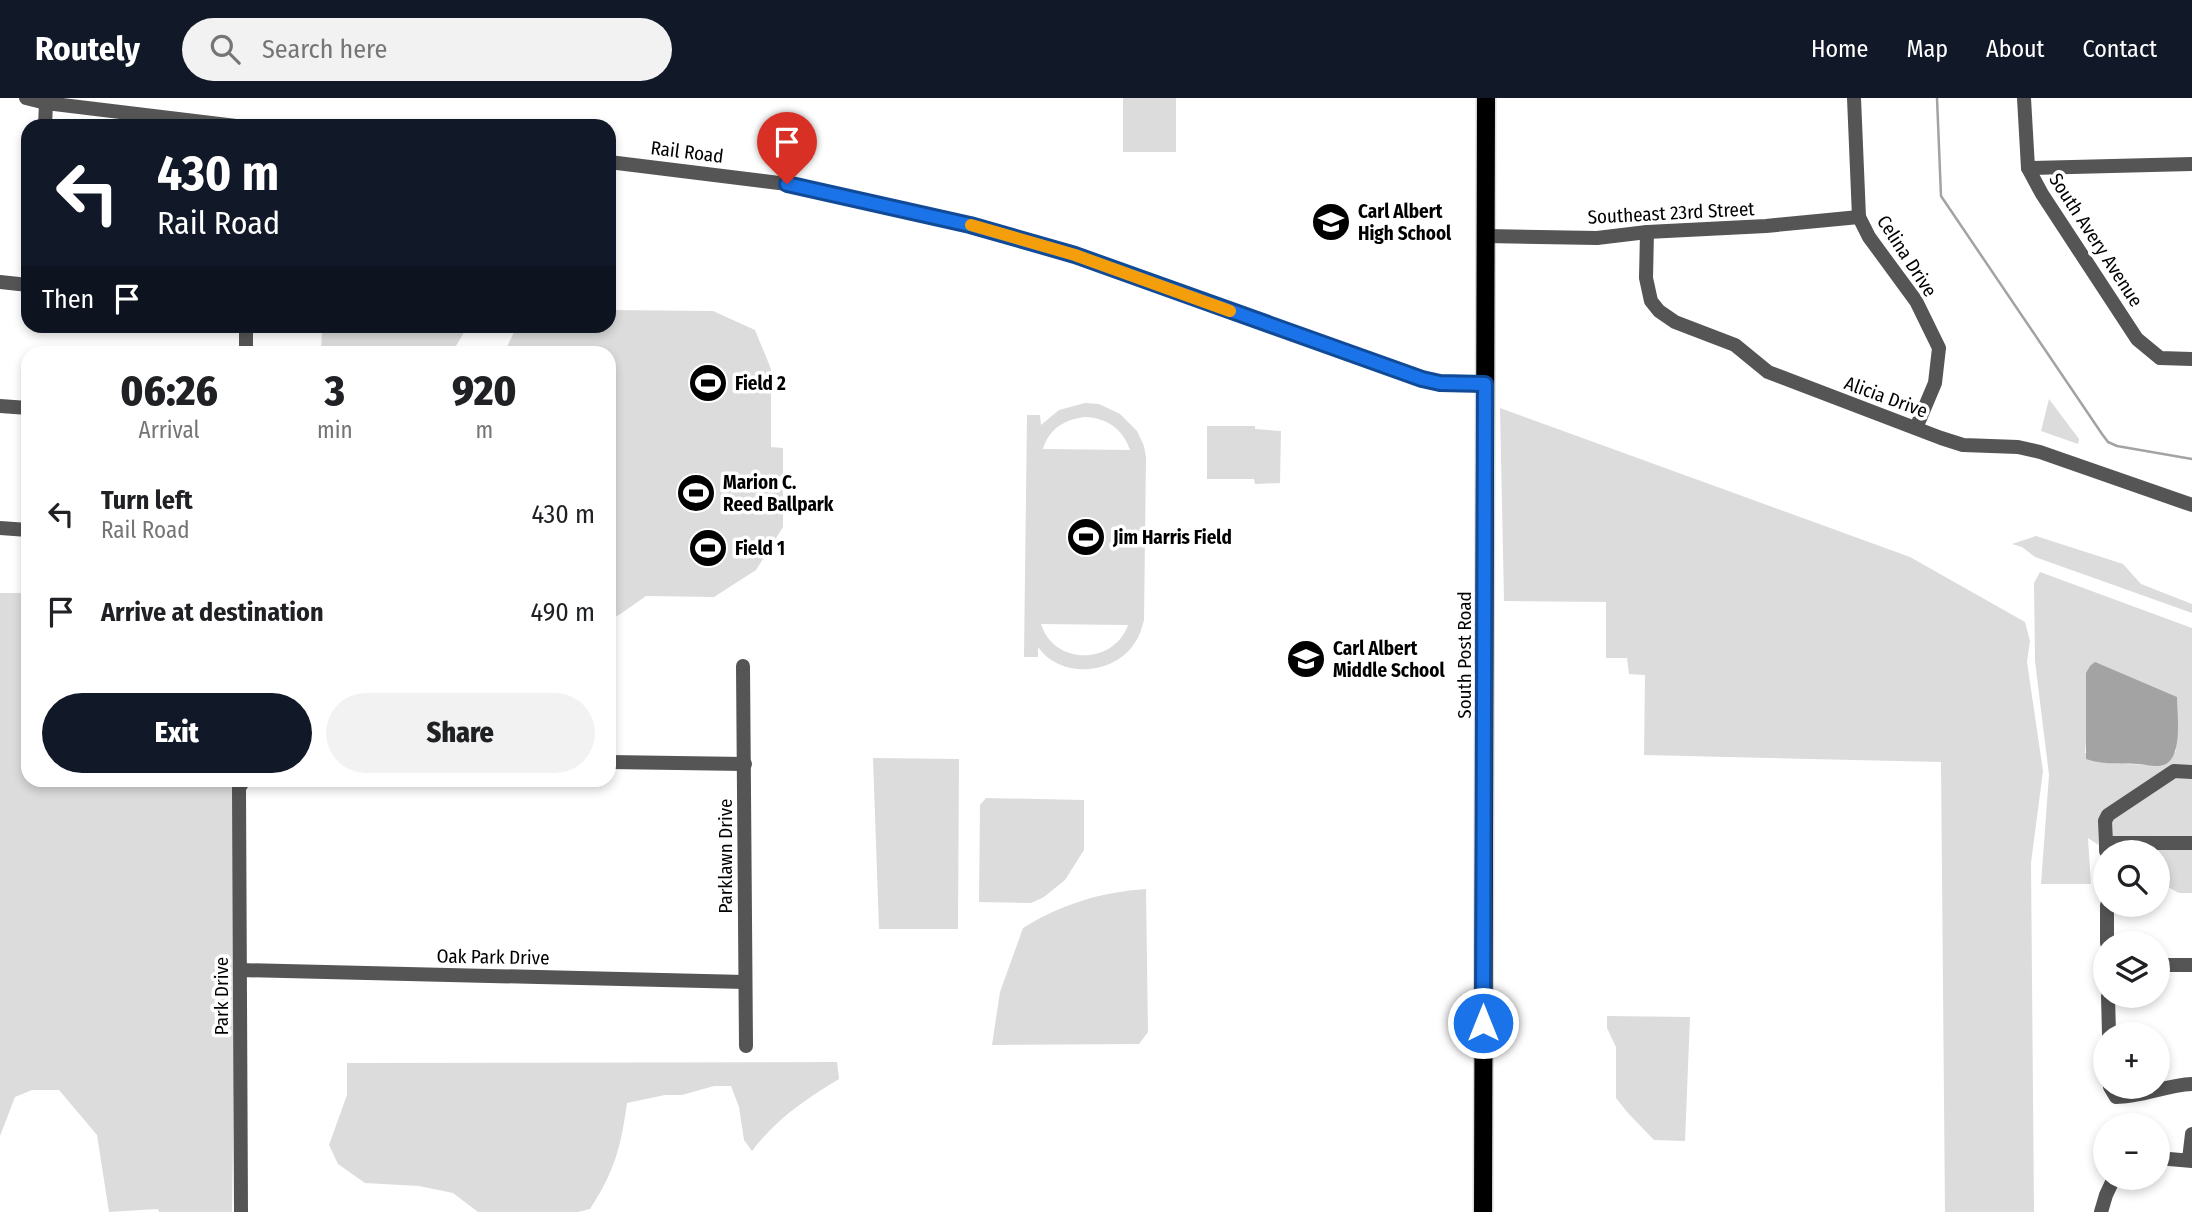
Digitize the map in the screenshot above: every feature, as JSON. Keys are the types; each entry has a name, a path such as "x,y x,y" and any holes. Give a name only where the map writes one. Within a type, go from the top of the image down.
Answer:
{"main road":[{"name":"South Post Road","path":"1483,1212 1486,98"}],"street":[{"path":"26,98 46,103 178,119"},
{"name":"Celina Drive","path":"1854,98 1859,217 1869,237 1916,301 1939,348 1936,383 1916,428"},
{"name":"South Avery Avenue","path":"2024,98 2028,168 2042,194 2137,338 2160,358 2192,359"},
{"path":"45,119 46,103"},
{"name":"Rail Road","path":"616,163 787,184 970,225 1075,255 1422,379 1440,383 1485,384"},
{"path":"2028,168 2192,164"},
{"name":"Southeast 23rd Street","path":"1485,236 1597,238 1859,217"},
{"name":"Alicia Drive","path":"1647,232 1646,278 1651,301 1659,311 1675,323 1735,345 1768,372 1962,445 2018,447 2039,452 2192,505"},
{"path":"0,282 21,284"},
{"path":"0,406 21,408"},
{"path":"0,528 21,530"},
{"name":"Parklawn Drive","path":"743,666 746,1046"},
{"path":"616,762 745,764"},
{"path":"2106,840 2105,821 2108,815 2174,771 2192,772"},
{"name":"Park Drive","path":"240,787 241,1212"},
{"path":"2170,844 2192,842"},
{"path":"2170,965 2192,965"},
{"name":"Oak Park Drive","path":"240,970 745,982"},
{"path":"2170,1085 2192,1084"},
{"path":"2170,1159 2190,1160 2192,1134"},
{"path":"2101,1212 2108,1190"}],"shaded area":[{"path":"1123,98 1176,98 1176,152 1123,152"},
{"name":"Marion C. Reed Ballpark","path":"616,310 713,311 755,330 771,369 771,447 783,448 783,527 756,570 714,597 646,596 616,616 616,346 507,346 514,333 616,333"},
{"path":"322,333 464,333 456,346 321,346"},
{"path":"2049,399 2079,439 2078,444 2041,431"},
{"name":"Jim Harris Field","path":"1085,403 1099,404 1120,414 1137,431 1146,457 1144,620 1141,631 1127,652 1115,661 1088,669 1060,665 1048,658 1038,647 1038,657 1024,657 1027,415 1040,415 1041,425 1059,410","holes":["1085,417 1113,426 1123,436 1130,450 1043,449 1049,436 1059,426","1041,624 1127,625 1128,625 1121,638 1110,648 1084,655 1058,648 1048,638"]},
{"path":"1500,408 1910,557 2025,622 2030,641 2027,662 2043,771 2031,863 2034,1212 1945,1212 1941,762 1644,755 1645,675 1629,674 1627,658 1606,658 1606,602 1504,601"},
{"path":"1207,426 1255,426 1255,429 1281,431 1280,483 1255,484 1254,479 1207,479"},
{"path":"2036,536 2123,564 2141,584 2192,604 2192,613 2035,557 2022,547 2012,544"},
{"path":"2040,572 2192,628 2192,893 2179,893 2170,888 2170,840 2093,841 2088,838 2091,884 2041,884 2049,775 2035,661 2034,583","holes":["2177,697 2176,751 2163,765 2126,764 2085,753 2087,731"]},
{"path":"0,593 21,593 21,787 238,787 232,1212 159,1212 158,1209 109,1212 97,1135 59,1090 32,1090 15,1097 0,1136"},
{"path":"2095,662 2177,697 2177,743 2175,752 2166,764 2156,766 2086,759 2086,673"},
{"path":"873,758 959,759 958,929 879,929"},
{"path":"986,798 1084,800 1084,850 1065,880 1044,897 1031,903 979,902 980,805"},
{"path":"1146,889 1148,1032 1139,1044 992,1045 1000,992 1023,928 1052,912 1082,901"},
{"path":"1607,1016 1690,1017 1685,1141 1654,1140 1616,1098 1616,1047 1607,1028"},
{"path":"837,1062 839,1079 792,1110 752,1151 744,1140 739,1107 731,1086 714,1086 682,1095 665,1095 627,1103 611,1170 590,1209 578,1212 478,1212 453,1193 419,1186 365,1183 338,1164 329,1145 347,1095 347,1063"}],"waterway":[{"path":"1937,98 1941,196 2102,434 2108,442 2117,446 2192,459"}],"slow traffic":[{"path":"971,225 1075,255 1230,311"}],"place":[{"name":"Carl Albert High School","path":"1331,222"},
{"name":"Field 2","path":"708,383"},
{"name":"Marion C. Reed Ballpark","path":"696,493"},
{"name":"Jim Harris Field","path":"1086,537"},
{"name":"Field 1","path":"708,548"},
{"name":"Carl Albert Middle School","path":"1306,659"}],"route":[{"path":"787,184 970,225 1075,255 1422,379 1440,383 1485,384 1483,1023"}]}
